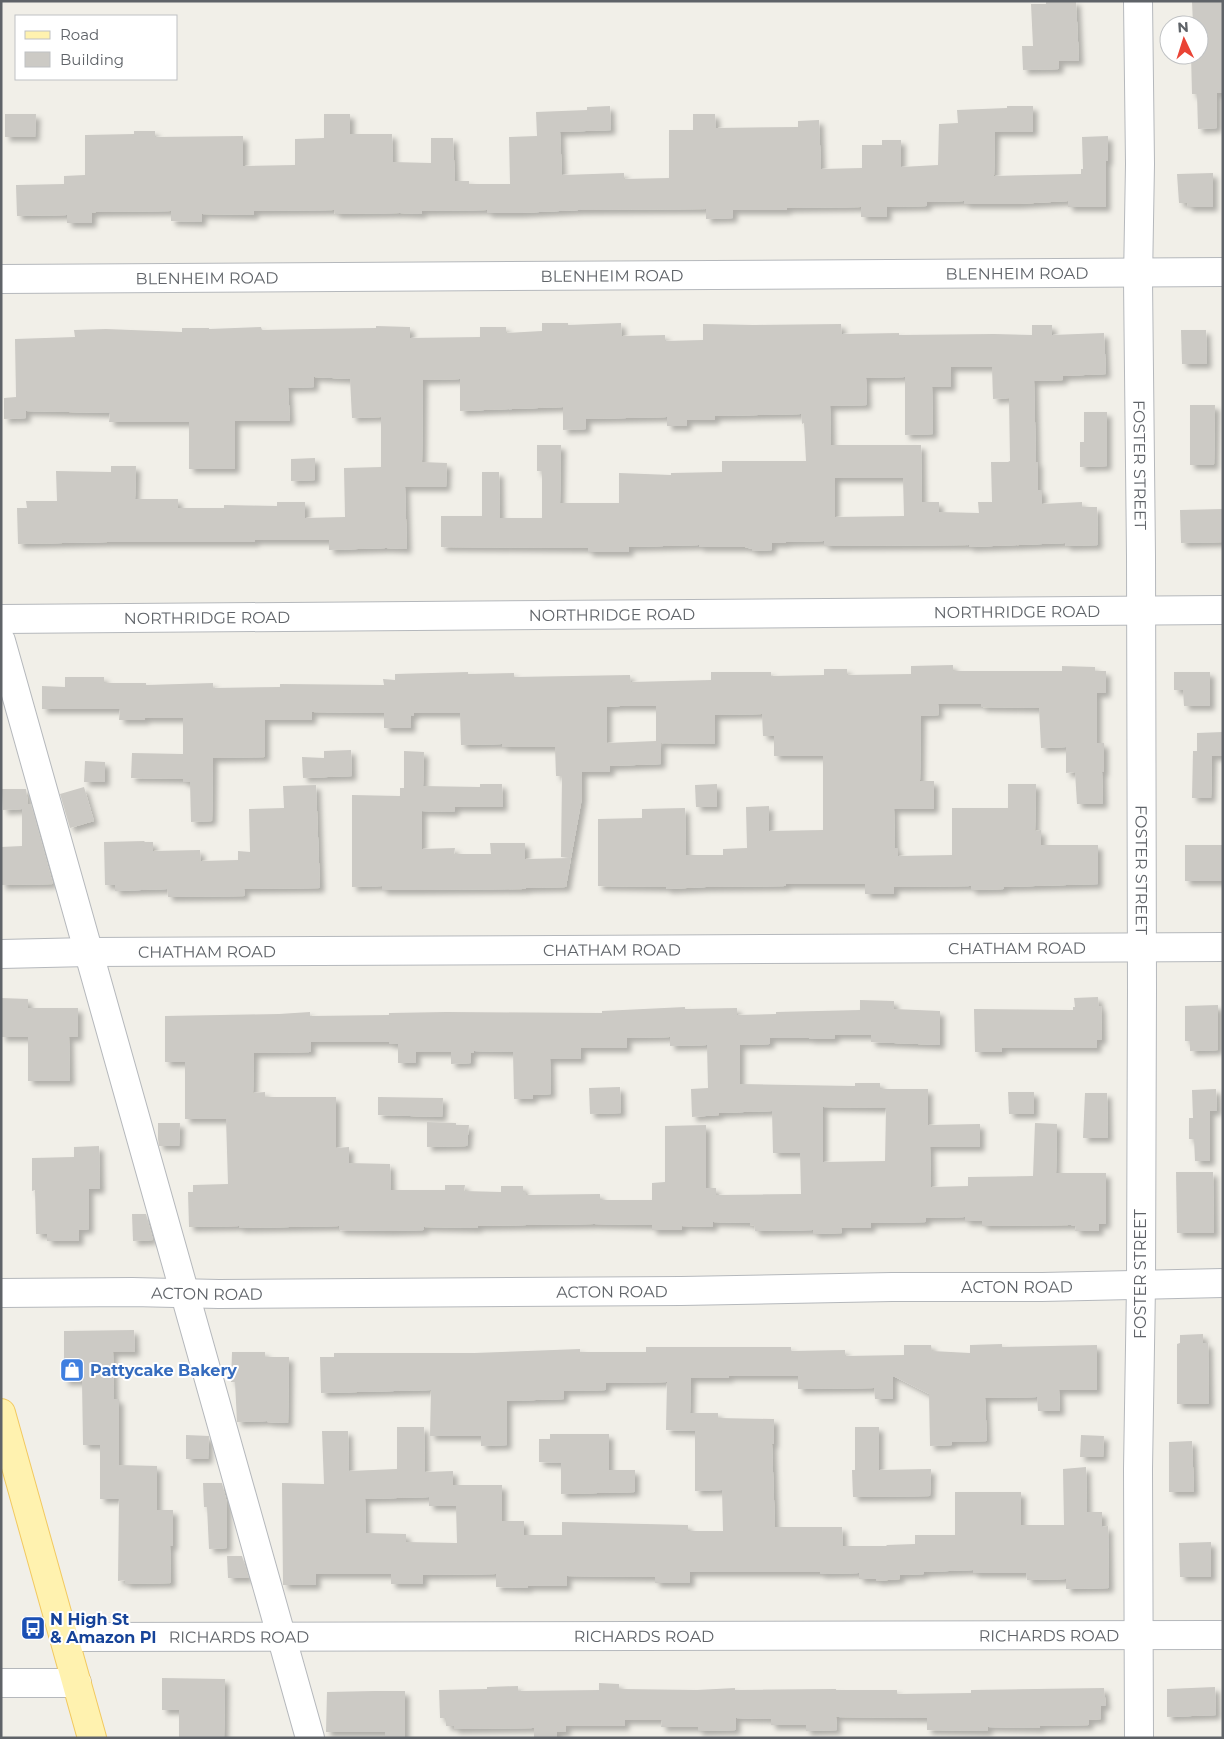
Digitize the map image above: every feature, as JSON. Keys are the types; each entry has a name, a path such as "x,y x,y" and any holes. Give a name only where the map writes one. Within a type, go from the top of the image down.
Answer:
{"main road":[{"path":"1,1414 92,1738"}],"street":[{"name":"FOSTER STREET","path":"1138,1 1141,610 1139,1738"},
{"name":"BLENHEIM ROAD","path":"1,280 1223,272"},
{"name":"NORTHRIDGE ROAD","path":"1,618 1223,610"},
{"path":"1,641 310,1738"},
{"name":"CHATHAM ROAD","path":"1,954 1223,947"},
{"name":"ACTON ROAD","path":"1,1293 132,1292 185,1294 681,1291 892,1287 1042,1288 1223,1283"},
{"name":"RICHARDS ROAD","path":"65,1637 1223,1635"},
{"path":"1,1683 77,1683"}],"building":[{"path":"1046,1 1076,1 1079,61 1059,61 1059,69 1023,70 1022,46 1033,46 1031,4 1046,4"},
{"path":"1192,1 1223,1 1223,93 1217,93 1217,128 1198,129 1197,94 1192,94 1191,65 1209,65 1209,15 1193,15"},
{"path":"610,106 611,130 560,132 562,175 624,173 624,179 669,178 669,130 693,130 693,114 715,114 716,128 798,127 798,121 819,120 821,169 862,168 862,145 882,145 882,140 901,140 901,167 938,165 939,124 958,123 957,110 1033,106 1033,132 995,132 994,176 1081,174 1081,169 1083,169 1082,137 1108,136 1106,207 1068,207 1068,201 1017,204 964,204 964,201 927,202 927,206 887,207 887,217 861,217 861,207 733,210 733,218 706,219 706,209 579,210 519,213 487,213 487,210 422,211 422,214 335,214 334,210 254,211 254,215 202,214 202,222 171,221 171,211 96,212 92,213 92,223 67,223 67,215 17,216 16,185 64,184 64,176 85,175 85,135 134,134 134,131 155,131 155,137 243,136 243,166 295,165 295,139 324,138 324,114 350,114 350,134 392,134 393,162 431,163 431,138 453,138 455,181 469,181 469,184 510,184 509,137 537,136 536,112 587,110 587,107"},
{"path":"5,114 36,114 35,137 5,137"},
{"path":"1213,173 1213,207 1187,207 1188,203 1179,203 1177,174"},
{"path":"542,323 568,323 568,325 621,323 622,336 665,335 665,341 703,340 703,324 841,324 842,334 1032,335 1032,325 1052,325 1052,335 1104,333 1106,374 1063,376 1063,380 1034,381 1036,462 1038,462 1038,490 1042,490 1042,504 1082,502 1082,507 1097,507 1098,545 1066,546 1065,543 969,547 969,545 824,546 824,541 772,543 772,550 752,551 752,549 745,547 699,547 699,545 629,547 629,552 588,552 588,548 441,547 441,516 482,516 482,472 499,472 500,518 542,518 542,471 537,471 537,445 561,445 560,503 619,503 619,473 671,475 671,473 722,472 722,461 806,461 804,423 802,424 801,414 715,416 715,420 687,420 687,426 667,426 667,417 586,419 586,429 563,430 563,407 460,411 460,379 423,380 422,462 447,463 446,487 405,487 407,549 329,550 329,540 18,544 17,508 27,508 26,501 57,501 56,471 111,472 111,466 136,466 135,499 178,499 178,508 224,508 224,505 277,506 277,502 305,502 305,518 345,517 344,468 381,467 381,417 352,418 350,379 314,377 314,387 288,388 290,421 235,421 235,469 189,469 189,422 109,422 110,413 26,411 26,418 4,419 4,398 16,397 15,339 75,337 74,330 106,329 182,332 182,328 261,327 262,330 376,328 376,326 410,327 410,338 480,337 480,327 506,327 506,333 542,331","holes":["951,367 992,367 993,399 1009,398 1010,461 991,462 992,502 978,502 979,513 939,512 939,502 922,502 921,445 831,445 830,406 867,405 866,378 905,377 905,435 933,434 932,387 951,387","835,478 903,478 904,516 835,517"]},
{"path":"1181,330 1206,330 1207,364 1182,364"},
{"path":"1190,405 1215,405 1214,465 1190,465"},
{"path":"1084,412 1107,412 1107,466 1080,467 1080,442 1084,442"},
{"path":"315,458 315,480 291,481 291,459"},
{"path":"1223,509 1223,542 1181,543 1180,510"},
{"path":"953,665 953,671 1062,671 1062,666 1095,667 1095,671 1106,671 1106,693 1097,693 1097,743 1104,743 1104,772 1102,772 1103,804 1077,804 1075,772 1066,773 1066,747 1041,748 1039,708 981,707 981,704 938,704 939,715 921,716 920,781 934,781 934,809 894,809 895,848 898,848 898,856 952,855 952,808 1008,808 1008,784 1036,784 1035,831 1041,830 1041,845 1098,845 1098,884 971,890 971,886 894,887 894,894 865,894 865,884 786,884 786,886 667,889 666,887 598,886 598,819 642,818 642,809 685,808 686,855 723,855 723,849 747,848 746,807 769,806 769,831 823,830 823,756 774,756 774,736 763,736 762,714 715,715 715,744 661,743 661,764 610,766 610,772 582,772 582,798 571,858 561,857 562,776 556,776 555,747 502,747 502,744 461,745 460,713 414,713 414,716 411,715 411,728 384,728 384,713 312,712 312,720 265,720 265,757 213,758 212,821 191,822 190,782 183,782 183,779 131,778 132,753 183,754 183,718 119,720 120,709 42,709 42,686 65,687 65,677 104,677 104,683 146,683 146,685 213,683 213,688 280,687 280,684 384,685 383,679 395,680 395,674 514,673 514,677 630,675 631,682 711,680 711,672 771,672 771,676 824,675 824,669 847,669 847,675 911,674 911,666","holes":["656,706 656,741 607,743 607,707"]},
{"path":"1174,672 1210,672 1210,706 1184,706 1183,690 1174,690"},
{"path":"1223,732 1223,756 1212,756 1211,798 1192,798 1193,751 1197,751 1197,733"},
{"path":"351,750 352,776 303,778 302,757 324,758 324,751"},
{"path":"404,751 424,752 423,786 480,787 480,784 502,784 503,807 455,807 454,812 422,811 422,849 455,848 454,854 491,854 490,843 525,843 525,859 571,858 566,887 382,890 382,886 352,887 352,795 400,796 400,788 404,788"},
{"path":"85,761 105,762 105,782 84,782"},
{"path":"717,784 717,807 696,807 695,785"},
{"path":"316,785 320,888 244,889 245,896 168,897 167,889 115,891 115,885 105,885 104,842 153,842 153,851 200,850 201,861 238,860 238,851 250,852 249,809 284,808 283,786"},
{"path":"84,787 94,821 70,828 60,794"},
{"path":"2,789 26,789 28,804 31,804 53,884 1,885 1,847 22,846 22,809 3,810"},
{"path":"1185,845 1223,845 1223,881 1185,881"},
{"path":"1098,997 1099,1006 1101,1006 1102,1040 1097,1040 1097,1048 1002,1048 1002,1052 975,1052 974,1009 1073,1010 1073,1007 1075,1007 1074,998"},
{"path":"1,998 28,999 28,1008 78,1008 78,1037 69,1037 70,1081 28,1081 28,1037 1,1037"},
{"path":"860,1000 894,1001 894,1009 940,1011 940,1045 871,1042 871,1035 835,1035 834,1039 770,1038 770,1044 740,1045 740,1084 855,1086 855,1083 880,1083 880,1089 928,1089 928,1125 980,1124 980,1147 930,1147 931,1187 968,1186 968,1177 1033,1176 1035,1123 1057,1124 1056,1173 1106,1173 1106,1224 1099,1224 1099,1231 1075,1231 1076,1226 1071,1225 982,1226 982,1221 965,1221 965,1217 926,1218 926,1222 871,1223 871,1228 841,1228 842,1233 813,1234 813,1230 755,1231 754,1225 750,1226 750,1223 713,1222 713,1227 682,1226 682,1230 652,1230 652,1225 594,1224 478,1226 478,1228 424,1227 424,1230 389,1231 339,1230 339,1226 189,1227 188,1192 193,1192 193,1185 228,1184 226,1119 185,1119 185,1062 165,1062 165,1016 310,1012 310,1016 446,1012 602,1013 602,1011 685,1007 685,1009 737,1008 737,1015 860,1010","holes":["670,1037 670,1046 707,1045 708,1088 691,1089 692,1117 719,1115 719,1113 772,1111 773,1153 800,1153 801,1194 716,1195 716,1188 706,1188 706,1125 665,1126 665,1182 652,1183 652,1200 600,1200 600,1194 526,1195 526,1192 523,1192 523,1186 501,1186 501,1192 464,1191 465,1185 445,1185 445,1190 391,1190 390,1164 349,1163 349,1147 336,1148 336,1097 265,1097 265,1092 253,1093 254,1053 311,1052 311,1042 389,1042 389,1044 398,1044 398,1063 416,1063 416,1052 451,1052 451,1064 471,1063 471,1053 474,1051 513,1052 514,1099 533,1099 533,1095 551,1094 550,1059 581,1059 581,1048 627,1048 627,1038","823,1107 886,1108 885,1161 823,1162"]},
{"path":"1218,1005 1218,1050 1190,1051 1190,1041 1185,1041 1185,1006"},
{"path":"620,1087 621,1113 590,1114 589,1088"},
{"path":"1216,1089 1217,1111 1210,1111 1210,1161 1195,1161 1194,1139 1189,1139 1189,1118 1193,1118 1192,1090"},
{"path":"1008,1092 1034,1092 1034,1114 1009,1114"},
{"path":"1085,1093 1107,1093 1108,1138 1083,1138"},
{"path":"378,1097 443,1098 442,1117 378,1115"},
{"path":"427,1122 469,1125 467,1146 427,1147"},
{"path":"158,1123 180,1123 179,1146 159,1146"},
{"path":"99,1146 100,1189 89,1189 89,1229 79,1230 79,1241 47,1241 47,1234 36,1234 35,1190 32,1191 32,1158 74,1157 74,1147"},
{"path":"1176,1172 1213,1172 1214,1233 1177,1233"},
{"path":"132,1214 146,1214 153,1240 133,1241"},
{"path":"134,1330 135,1352 113,1352 114,1399 119,1399 119,1465 157,1466 157,1510 173,1510 173,1546 170,1546 171,1583 125,1584 125,1580 118,1581 119,1499 100,1499 100,1445 83,1445 82,1381 64,1381 64,1331"},
{"path":"1203,1334 1203,1343 1208,1343 1209,1404 1177,1404 1177,1344 1180,1343 1180,1335"},
{"path":"1002,1344 1002,1347 1097,1345 1097,1390 1059,1390 1060,1411 1038,1411 1037,1397 985,1398 987,1441 952,1442 952,1445 930,1446 929,1394 893,1376 893,1399 875,1399 874,1388 798,1389 798,1376 691,1378 690,1413 718,1413 718,1418 774,1419 774,1444 772,1444 775,1527 842,1527 843,1546 915,1544 915,1535 955,1535 955,1492 1021,1492 1021,1525 1064,1525 1063,1469 1086,1467 1087,1512 1102,1512 1102,1527 1108,1526 1109,1588 1066,1589 1066,1579 1027,1580 1026,1573 973,1573 973,1570 924,1572 924,1574 900,1575 900,1579 876,1581 876,1579 859,1579 859,1573 820,1574 820,1572 690,1572 690,1583 655,1583 655,1577 567,1576 567,1586 528,1586 528,1588 496,1587 496,1574 423,1575 423,1584 391,1584 391,1574 316,1574 316,1585 283,1585 282,1483 324,1484 322,1431 348,1431 349,1471 397,1469 397,1427 424,1427 425,1472 453,1471 453,1485 502,1485 502,1521 524,1521 524,1535 562,1535 562,1522 688,1525 688,1531 723,1531 722,1490 695,1491 695,1431 666,1430 667,1382 606,1383 606,1390 564,1391 564,1399 507,1401 507,1445 481,1446 481,1436 430,1436 431,1390 321,1393 320,1357 334,1357 334,1353 474,1353 580,1349 580,1352 646,1352 646,1347 791,1347 791,1351 845,1350 845,1356 904,1355 904,1345 931,1345 932,1351 970,1353 970,1345","holes":["429,1497 429,1506 456,1506 457,1543 406,1542 406,1534 366,1533 365,1499"]},
{"path":"232,1352 265,1352 265,1357 289,1357 288,1423 267,1421 237,1422 235,1382 231,1382"},
{"path":"855,1427 879,1427 879,1470 931,1469 930,1496 853,1497 852,1470 855,1470"},
{"path":"550,1434 609,1434 609,1470 635,1470 635,1492 561,1494 561,1463 539,1462 539,1439 550,1439"},
{"path":"186,1435 209,1436 208,1459 186,1459"},
{"path":"1081,1435 1104,1436 1103,1457 1080,1457"},
{"path":"1192,1441 1194,1492 1169,1492 1169,1442"},
{"path":"203,1483 222,1483 227,1503 227,1548 209,1549 207,1507 204,1507"},
{"path":"1211,1542 1211,1577 1180,1577 1179,1543"},
{"path":"227,1556 242,1556 249,1578 228,1578"},
{"path":"162,1678 225,1679 224,1738 179,1738 179,1710 162,1710"},
{"path":"599,1683 619,1684 619,1689 897,1690 897,1694 971,1693 971,1690 1104,1688 1106,1706 1101,1706 1101,1719 1089,1720 1089,1725 1040,1726 1040,1728 988,1727 988,1731 927,1730 927,1718 836,1717 837,1730 806,1731 806,1725 771,1725 771,1719 736,1718 736,1730 698,1731 698,1727 661,1727 662,1720 625,1720 625,1726 566,1726 566,1732 557,1732 557,1738 534,1738 534,1728 454,1729 454,1726 446,1726 446,1718 440,1718 439,1690 518,1686 518,1691 599,1690"},
{"path":"1215,1687 1216,1715 1167,1717 1167,1689"},
{"path":"405,1691 405,1737 385,1737 385,1732 326,1732 327,1692"}],"place":[{"name":"Pattycake Bakery","path":"72,1370"},
{"name":"N High St & Amazon Pl","path":"33,1628"}]}
